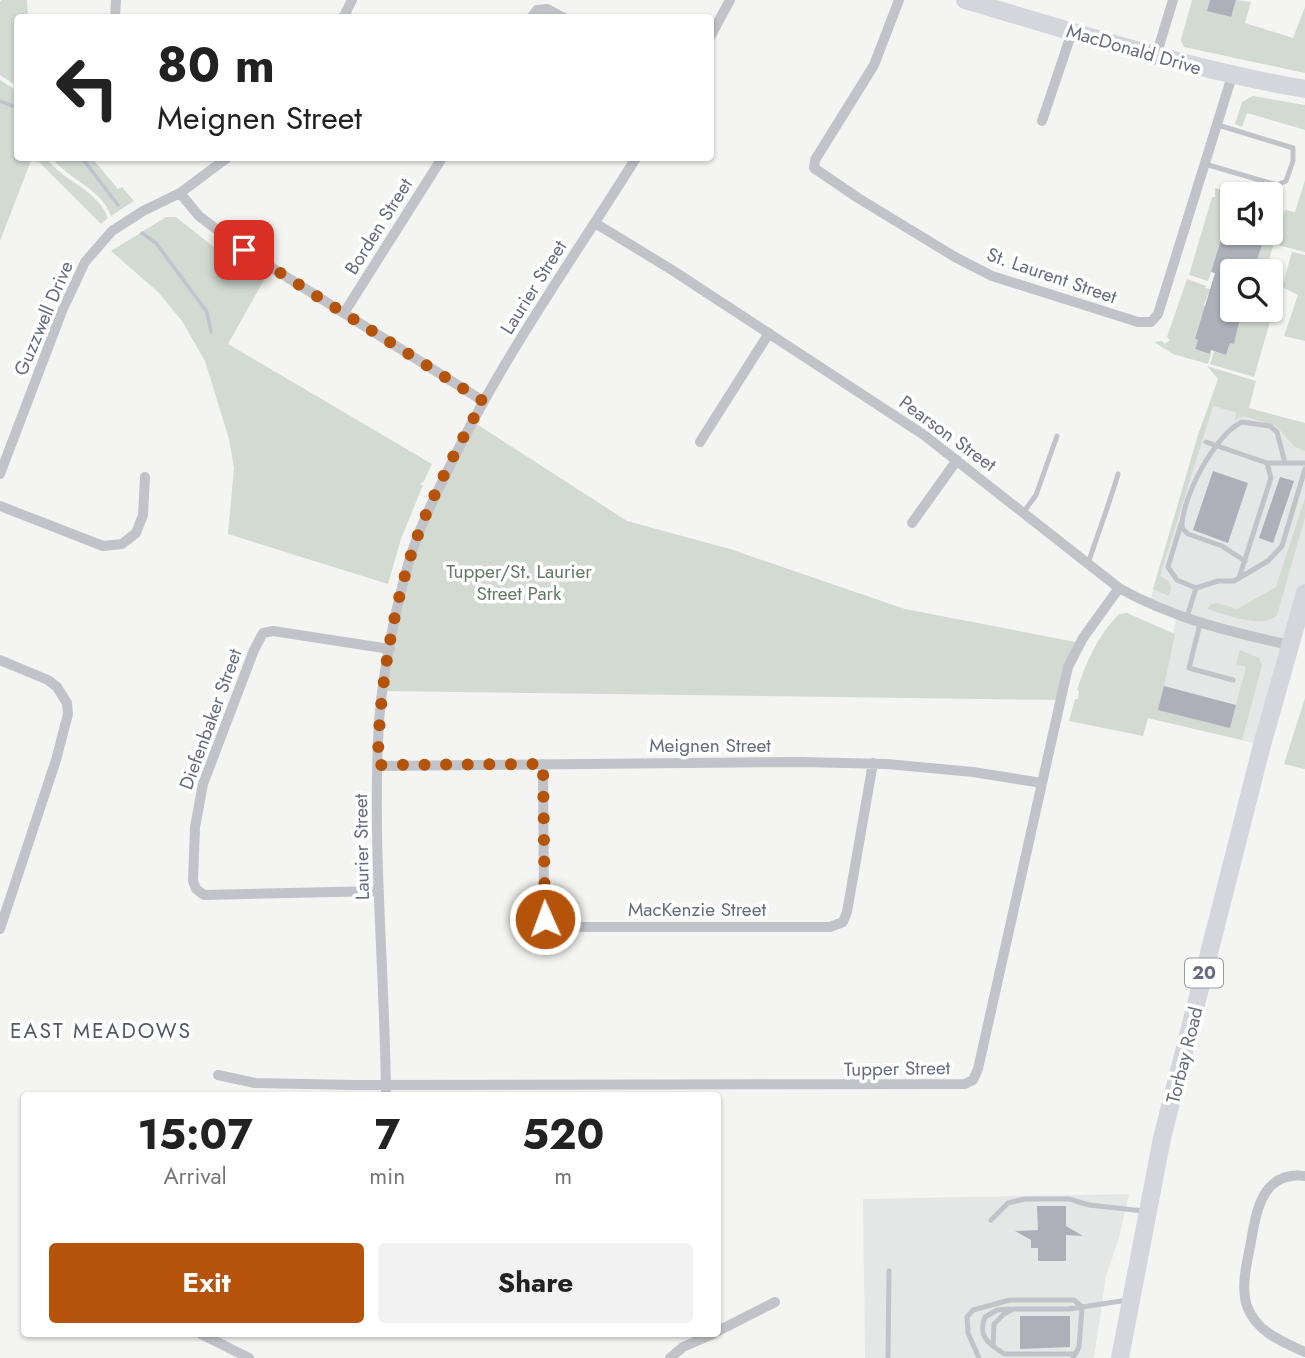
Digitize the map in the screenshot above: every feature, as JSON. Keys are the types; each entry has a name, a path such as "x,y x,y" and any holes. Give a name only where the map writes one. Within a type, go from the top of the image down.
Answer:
{"main road":[{"name":"MacDonald Drive","path":"965,0 1231,76 1305,89"},
{"name":"Torbay Road","path":"1120,1358 1164,1134 1259,759 1305,593"}],"street":[{"path":"714,30 730,0"},
{"name":"St. Laurent Street","path":"899,0 874,65 815,160 814,168 955,257 992,276 1127,319 1151,322 1158,314 1231,76"},
{"path":"1156,56 1173,0"},
{"path":"534,14 537,10 547,9 556,14"},
{"path":"1042,121 1072,32"},
{"name":"Guzzwell Drive","path":"0,474 62,311 85,262 113,231 143,211 180,193 223,161"},
{"name":"Borden Street","path":"344,313 440,161"},
{"name":"Laurier Street","path":"386,1090 379,891 378,765 380,716 402,588 419,534 459,446 483,401 634,161"},
{"path":"180,193 199,216 221,234 483,401"},
{"name":"Pearson Street","path":"595,223 883,407 957,460 1119,588 1149,605 1200,624 1290,645"},
{"path":"700,442 769,333"},
{"path":"912,523 957,460"},
{"path":"0,506 92,542 103,545 122,544 136,534 143,515 145,477"},
{"name":"Tupper Street","path":"218,1075 254,1083 386,1090 965,1084 973,1080 978,1069 1068,667 1083,638 1119,588"},
{"name":"Diefenbaker Street","path":"379,891 204,895 196,889 193,881 195,827 203,784 263,633 273,631 390,649"},
{"path":"0,660 48,680 57,687 64,695 68,714 56,760 0,929"},
{"name":"MacKenzie Street","path":"543,764 544,909 548,923 562,927 830,927 843,922 873,764"},
{"name":"Meignen Street","path":"378,765 873,764 973,772 1041,783"},
{"path":"1305,1175 1284,1176 1272,1184 1264,1195 1257,1210 1245,1273 1247,1307 1258,1325 1276,1339 1305,1352"},
{"path":"721,1330 775,1303"},
{"path":"207,1337 249,1358"},
{"path":"670,1358 683,1348 706,1337"}],"lane":[{"path":"1205,164 1277,185 1286,181 1293,161 1293,148 1217,125"},
{"path":"1285,463 1280,435 1270,426 1248,421 1238,424 1196,477 1168,567 1177,580 1196,588 1218,581 1234,581 1268,561 1283,542 1295,503 1296,488 1305,469"},
{"path":"1023,513 1036,495 1057,436"},
{"path":"1206,442 1267,463 1305,463"},
{"path":"1240,578 1270,494 1271,478 1267,463"},
{"path":"1088,564 1101,521 1107,515 1118,474"},
{"path":"1271,478 1278,481"},
{"path":"1288,501 1295,503"},
{"path":"1283,514 1291,517"},
{"path":"1181,524 1188,534 1222,546 1245,561"},
{"path":"1279,527 1287,530"},
{"path":"1275,539 1283,542"},
{"path":"1186,619 1196,588"},
{"path":"1200,624 1189,668 1233,680"},
{"path":"991,1220 1008,1203 1025,1199 1069,1199 1089,1205 1147,1212"},
{"path":"888,1358 889,1270"},
{"path":"979,1358 968,1333 967,1317 973,1310 1010,1300 1074,1300 1082,1307"},
{"path":"1082,1307 1080,1347 1073,1356 1004,1354 984,1339 982,1328 985,1317 997,1310 1082,1307 1131,1300"},
{"path":"993,1346 994,1324 1013,1309"}],"shaded area":[{"path":"1212,402 1305,429 1305,593 1262,745 1152,719 1177,616 1149,605 1198,435"},
{"path":"1129,1194 1119,1238 1106,1276 1094,1358 865,1358 863,1199"}],"green space":[{"path":"27,0 28,14 14,14 14,84 0,75 0,2"},
{"path":"1192,0 1210,0 1208,11 1230,17 1236,0 1251,2 1245,23 1293,38 1305,7 1305,73 1184,47 1181,40"},
{"path":"0,80 14,89 14,161 31,161 0,241"},
{"path":"1253,96 1305,105 1305,130 1247,113 1242,127 1235,124 1242,102"},
{"path":"38,161 49,161 96,200 108,218 101,224"},
{"path":"55,161 95,161 118,189 122,187 134,201 111,216 100,198"},
{"path":"1305,180 1305,252 1278,245 1283,245 1285,210 1295,212"},
{"path":"1215,188 1220,190 1220,245 1223,245 1208,281 1189,275 1212,197 1215,197"},
{"path":"166,217 176,217 224,255 264,280 228,344 432,464 420,484 423,485 401,539 388,584 228,534 234,468 229,439 205,361 182,321 158,292 111,251"},
{"path":"1260,245 1273,245 1269,259 1256,259"},
{"path":"1292,252 1305,255 1305,341 1284,336 1298,295 1283,288"},
{"path":"1187,279 1210,289 1204,305 1208,307 1195,339 1198,340 1195,349 1210,354 1212,351 1208,364 1173,354 1154,342 1162,341 1165,344 1170,340 1167,337"},
{"path":"1239,322 1270,322 1254,377 1210,364 1214,351 1226,355 1230,343 1234,343"},
{"path":"1207,366 1256,381 1249,408 1305,423 1305,451 1295,447 1276,426 1243,416 1235,420 1236,412 1213,406 1160,576 1169,581 1169,596 1153,589 1198,435 1218,379"},
{"name":"Tupper/St. Laurier Street Park","path":"472,421 627,521 730,549 905,609 1081,643 1059,700 383,691 411,557"},
{"path":"1305,498 1305,517 1277,615 1263,621 1253,621 1207,609 1211,604 1217,603 1237,609 1276,587"},
{"path":"1127,613 1175,634 1159,710 1230,728 1246,667 1236,664 1240,650 1259,658 1262,665 1242,740 1148,718 1143,736 1069,721 1075,699 1078,699 1077,690 1094,649 1119,614"},
{"path":"1305,698 1305,769 1284,764"}],"building":[{"path":"1210,0 1236,0 1231,17 1207,11"},
{"path":"1220,243 1262,245 1257,259 1220,259 1220,322 1239,322 1234,344 1230,343 1226,355 1195,349 1198,340 1195,339 1215,273 1211,272"},
{"path":"1213,471 1248,483 1228,543 1193,530"},
{"path":"1280,477 1294,481 1273,543 1259,538"},
{"path":"1164,686 1236,705 1230,728 1158,710"},
{"path":"1037,1206 1066,1206 1066,1226 1083,1236 1066,1235 1066,1261 1038,1261 1038,1248 1031,1248 1031,1240 1015,1231 1038,1230"},
{"path":"1020,1316 1070,1316 1070,1347 1020,1349"}],"waterway":[{"path":"0,101 14,106"},
{"path":"84,161 118,205"},
{"path":"142,233 156,243 207,312 211,332"}],"district":[{"name":"EAST MEADOWS","path":"101,1031"}],"route":[{"path":"244,250 483,401 431,503 411,556 402,588 383,691 378,765 543,764 545,919"}]}
